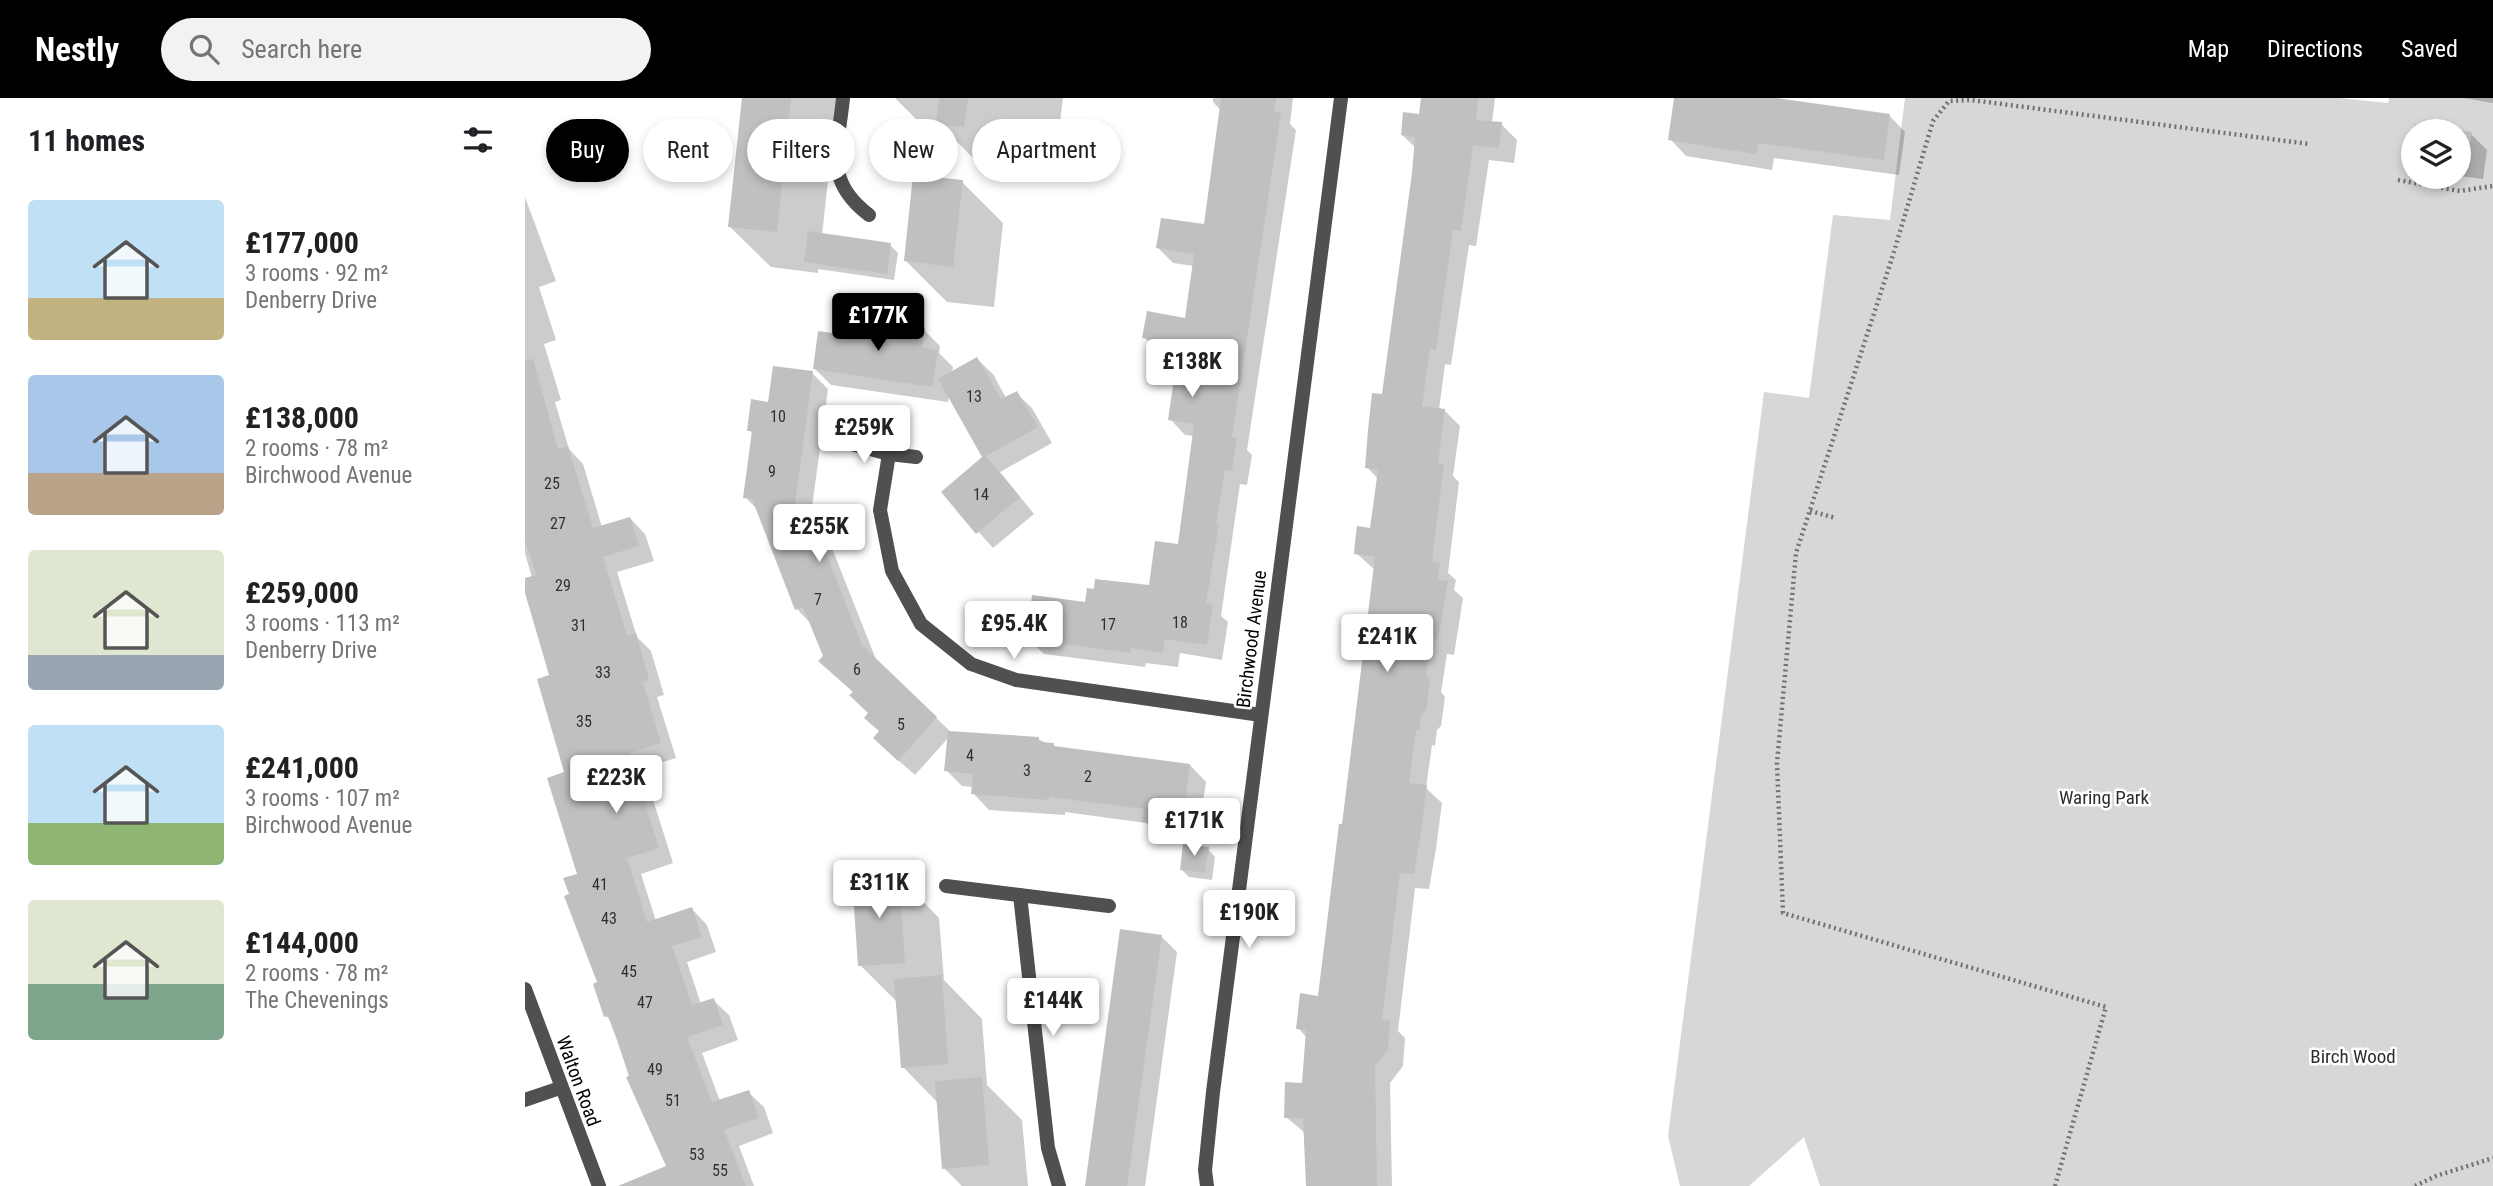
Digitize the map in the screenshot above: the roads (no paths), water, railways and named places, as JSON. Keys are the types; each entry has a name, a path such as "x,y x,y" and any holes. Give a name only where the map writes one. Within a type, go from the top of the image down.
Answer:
{"street":[{"path":"843,98 836,168 842,188 869,215"},
{"name":"Birchwood Avenue","path":"1207,1186 1205,1170 1213,1092 1341,98"},
{"path":"848,443 889,454 916,457"},
{"path":"889,454 880,510 892,570 921,624 971,664 1016,680 1261,715"},
{"path":"946,886 1109,906"},
{"path":"1020,895 1048,1148 1059,1186"},
{"name":"Walton Road","path":"525,989 599,1186"},
{"path":"525,1100 560,1088"}],"park label":[{"name":"Waring Park","path":"2104,797"},
{"name":"Birch Wood","path":"2353,1056"}]}
